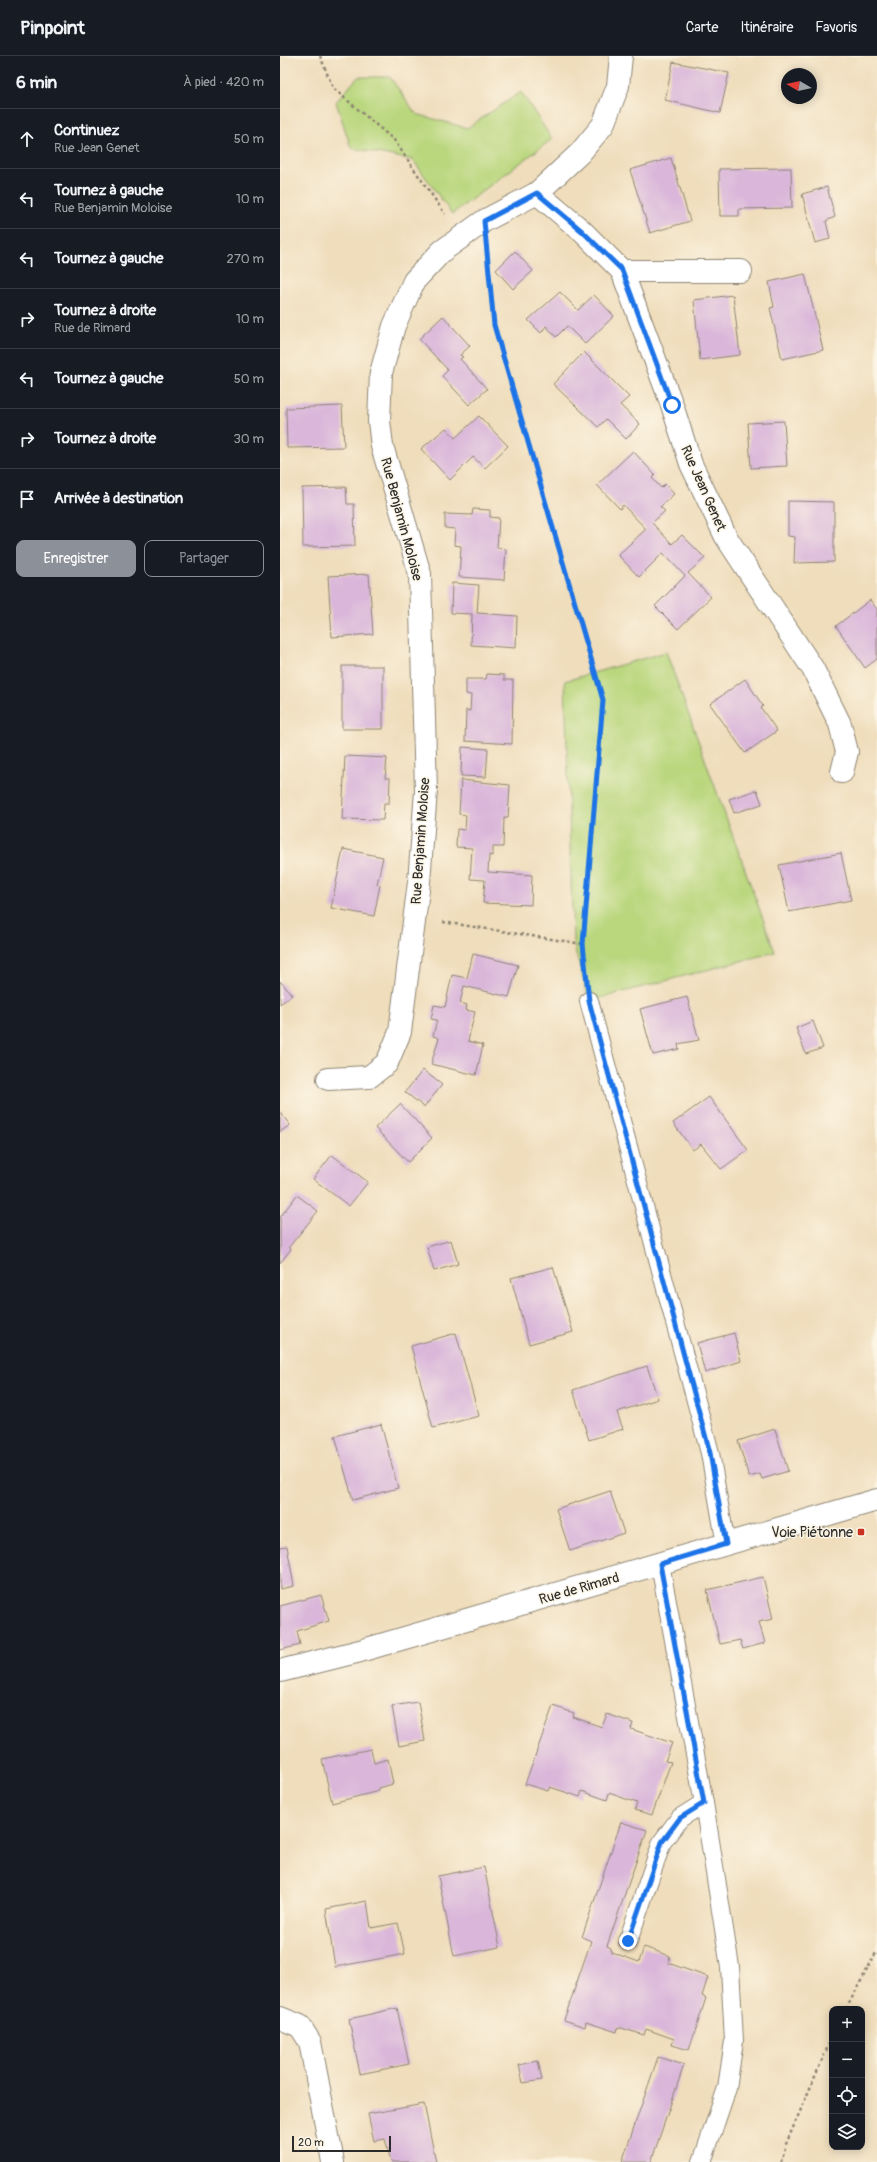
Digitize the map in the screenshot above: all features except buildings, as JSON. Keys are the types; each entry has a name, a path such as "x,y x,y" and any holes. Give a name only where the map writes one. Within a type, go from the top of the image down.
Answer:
{"street":[{"name":"Rue Benjamin Moloise","path":"328,1078 369,1077 387,1063 400,1032 414,917 426,791 420,574 382,446 379,421 382,373 394,326 414,281 442,251 484,221 537,193 580,153 603,125 618,86 621,56"},
{"name":"Rue Jean Genet","path":"537,193 582,231 622,270 672,405 691,464 713,511 726,537 813,669 840,724 847,752 842,772"},
{"path":"622,270 741,271"},
{"name":"Rue de Rimard","path":"280,1671 368,1648 877,1500"},
{"path":"280,2018 300,2026 310,2042 333,2162"}],"lane":[{"path":"589,1001 710,1453 726,1544"},
{"path":"660,1564 704,1803 730,1967 734,2041 727,2088 702,2162"},
{"path":"628,1941 662,1842 680,1818 704,1803"}],"path":[{"path":"320,56 333,88 394,140 461,237"},
{"path":"484,221 494,325 603,700 583,944 589,1001"},
{"path":"414,917 583,944"},
{"path":"848,2006 877,1951"},
{"path":"781,2162 786,2144 830,2042"}],"green space":[{"path":"358,77 390,77 416,114 467,128 521,92 552,139 452,214 413,160 351,148 336,102"},
{"path":"666,652 775,952 589,1001 573,942 565,681"}],"place":[{"name":"Voie Piétonne","path":"861,1532"}],"route":[{"path":"628,1941 662,1842 680,1818 704,1803 660,1564 726,1544 710,1453 589,1001 583,944 603,700 494,325 484,221 537,193 582,231 622,270 672,405"}]}
